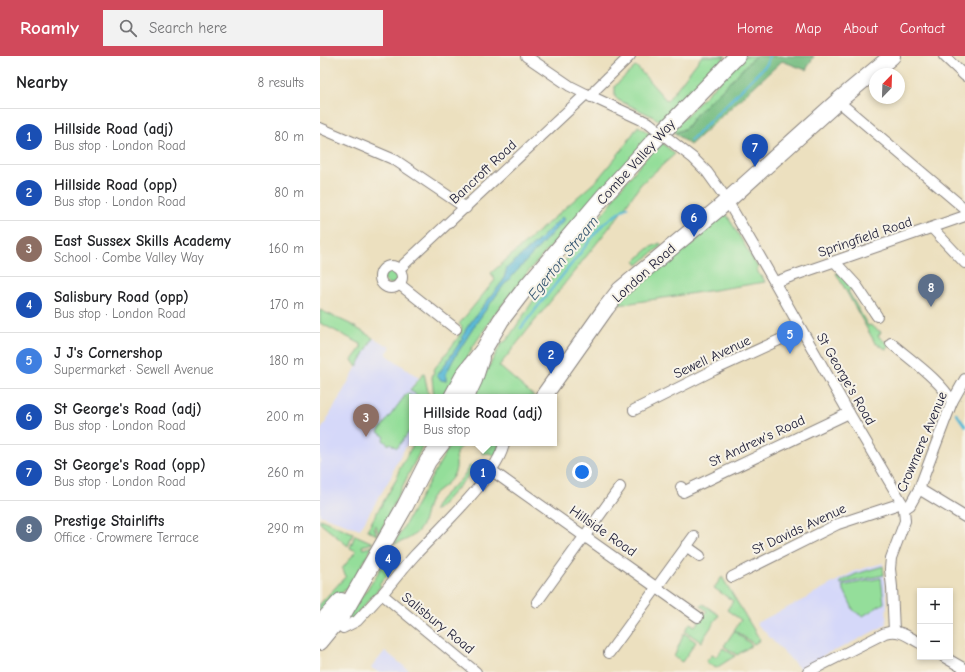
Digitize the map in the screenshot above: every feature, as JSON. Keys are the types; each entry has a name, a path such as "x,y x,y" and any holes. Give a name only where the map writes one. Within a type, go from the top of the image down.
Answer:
{"main road":[{"name":"Combe Valley Way","path":"454,394 465,373 484,349 501,320 527,286 603,197 672,121 737,56"},
{"name":"London Road","path":"545,394 620,290 727,202 838,101 892,56"},
{"name":"Combe Valley Way","path":"467,394 474,380 484,349"},
{"path":"428,461 431,446"},
{"path":"320,642 343,614 405,506 428,461 440,446"},
{"path":"320,624 341,601 355,591"}],"street":[{"name":"St George's Road","path":"526,56 570,86 650,123 693,158 707,172 727,202 775,282 848,413 903,506"},
{"name":"Bancroft Road","path":"399,269 596,89 630,56"},
{"path":"944,56 965,76"},
{"path":"838,101 965,209"},
{"path":"320,128 395,160 466,208"},
{"name":"Springfield Road","path":"775,282 965,216"},
{"path":"932,228 965,263"},
{"path":"835,262 857,286 877,316"},
{"path":"390,265 395,266 399,269 402,276 399,284 393,288 386,287 380,280 381,271 390,265"},
{"path":"399,284 456,329"},
{"name":"Sewell Avenue","path":"634,410 714,370 802,330"},
{"path":"891,343 936,382 949,396 952,402"},
{"name":"Crowmere Avenue","path":"894,631 890,569 891,558 905,520 903,506 910,505 919,489 952,402 965,380"},
{"name":"St Andrew's Road","path":"681,486 683,492 848,413"},
{"path":"343,628 357,621 382,595 415,555 466,500 491,470 503,451 504,446"},
{"name":"Hillside Road","path":"491,470 698,617"},
{"path":"537,602 620,487"},
{"path":"919,489 965,517"},
{"name":"St Davids Avenue","path":"732,577 838,524 903,506"},
{"path":"609,652 694,536"},
{"path":"686,546 700,556"},
{"name":"Salisbury Road","path":"382,595 476,672"},
{"path":"808,672 885,633 894,631 902,633 917,641"},
{"path":"949,660 965,669"}],"shaded area":[{"path":"373,338 391,347 386,354 419,378 410,389 416,394 409,394 409,441 394,467 391,477 360,529 320,515 320,432"},
{"path":"883,563 887,601 886,625 822,656 823,658 800,669 756,623 807,598 855,571"},
{"path":"385,651 411,672 378,672 371,668"}],"green space":[{"path":"702,56 726,56 663,123 652,116 618,100 615,97 615,86 636,66 667,101"},
{"path":"744,56 755,56 697,113 686,128 675,133 672,130"},
{"path":"755,56 814,56 806,70 782,61 690,145 675,133 686,128 697,113"},
{"path":"638,126 652,135 527,273 494,315 472,348 449,394 434,394 432,377 435,368 458,338 462,327 459,324 495,280 491,273 597,180 624,147"},
{"path":"660,141 675,154 641,184 620,214 499,366 532,394 475,394 501,344 507,340 533,301 613,201 616,194"},
{"path":"724,214 727,215 758,268 757,270 760,276 762,276 765,282 618,305 626,294 688,244 690,246 696,241 695,238"},
{"path":"660,243 662,245 638,265 635,261 649,248"},
{"path":"391,270 396,272 398,277 396,282 391,284 386,282 384,277 386,272"},
{"path":"836,273 839,273 853,287 848,291 868,326 870,325 881,332 878,336 889,345 886,349 875,343"},
{"path":"320,310 350,324 373,338 357,367 352,360 361,348 361,344 320,323"},
{"path":"424,373 428,394 415,394 410,390"},
{"path":"407,393 409,394 409,432 397,448 390,443 389,445 383,440 385,437 378,432"},
{"path":"412,446 423,446 379,534 376,526 374,526 377,535 367,530 396,480 399,470"},
{"path":"449,446 464,446 456,453 455,471 450,481 432,496 428,503 420,529 410,538 394,544"},
{"path":"479,446 499,446 495,456 489,453 482,454 483,450"},
{"path":"470,466 473,467 473,471 437,510 434,510 439,501 461,479"},
{"path":"320,519 353,533 348,546 320,523"},
{"path":"355,535 373,543 362,546 363,549 374,544 353,581 320,617 320,604 346,576 342,569 356,551 350,548"},
{"path":"389,553 395,567 379,584 381,586 350,620 348,616 375,578"},
{"path":"883,566 884,575 841,584 840,582 856,574"},
{"path":"722,577 760,640 754,644 734,630 741,620 727,610 733,601 714,588"},
{"path":"881,578 884,603 863,616 854,611 842,586"},
{"path":"703,604 719,615 701,642 685,631 690,623 695,626 707,611 701,606"},
{"path":"734,631 752,645 737,655 724,646"},
{"path":"684,633 696,642 682,662 674,657"},
{"path":"723,648 735,656 716,668 706,662 712,655 716,657"}],"water":[{"path":"562,217 565,219 503,286 477,322 453,360 446,374 446,381 441,380 437,376 461,341 466,329 503,281 507,268 538,241"}],"waterway":[{"name":"Egerton Stream","path":"690,141 767,64 769,56"},
{"name":"Egerton Stream","path":"521,328 603,224 627,207"},
{"path":"956,413 965,426"}],"place":[{"name":"St George's Road (opp)","path":"755,167"},
{"name":"St George's Road (adj)","path":"694,237"},
{"name":"Prestige Stairlifts","path":"931,307"},
{"name":"J J's Cornershop","path":"790,354"},
{"name":"Hillside Road (opp)","path":"551,374"},
{"name":"East Sussex Skills Academy","path":"366,437"},
{"name":"Hillside Road (adj)","path":"483,492"},
{"name":"Salisbury Road (opp)","path":"388,578"}]}
